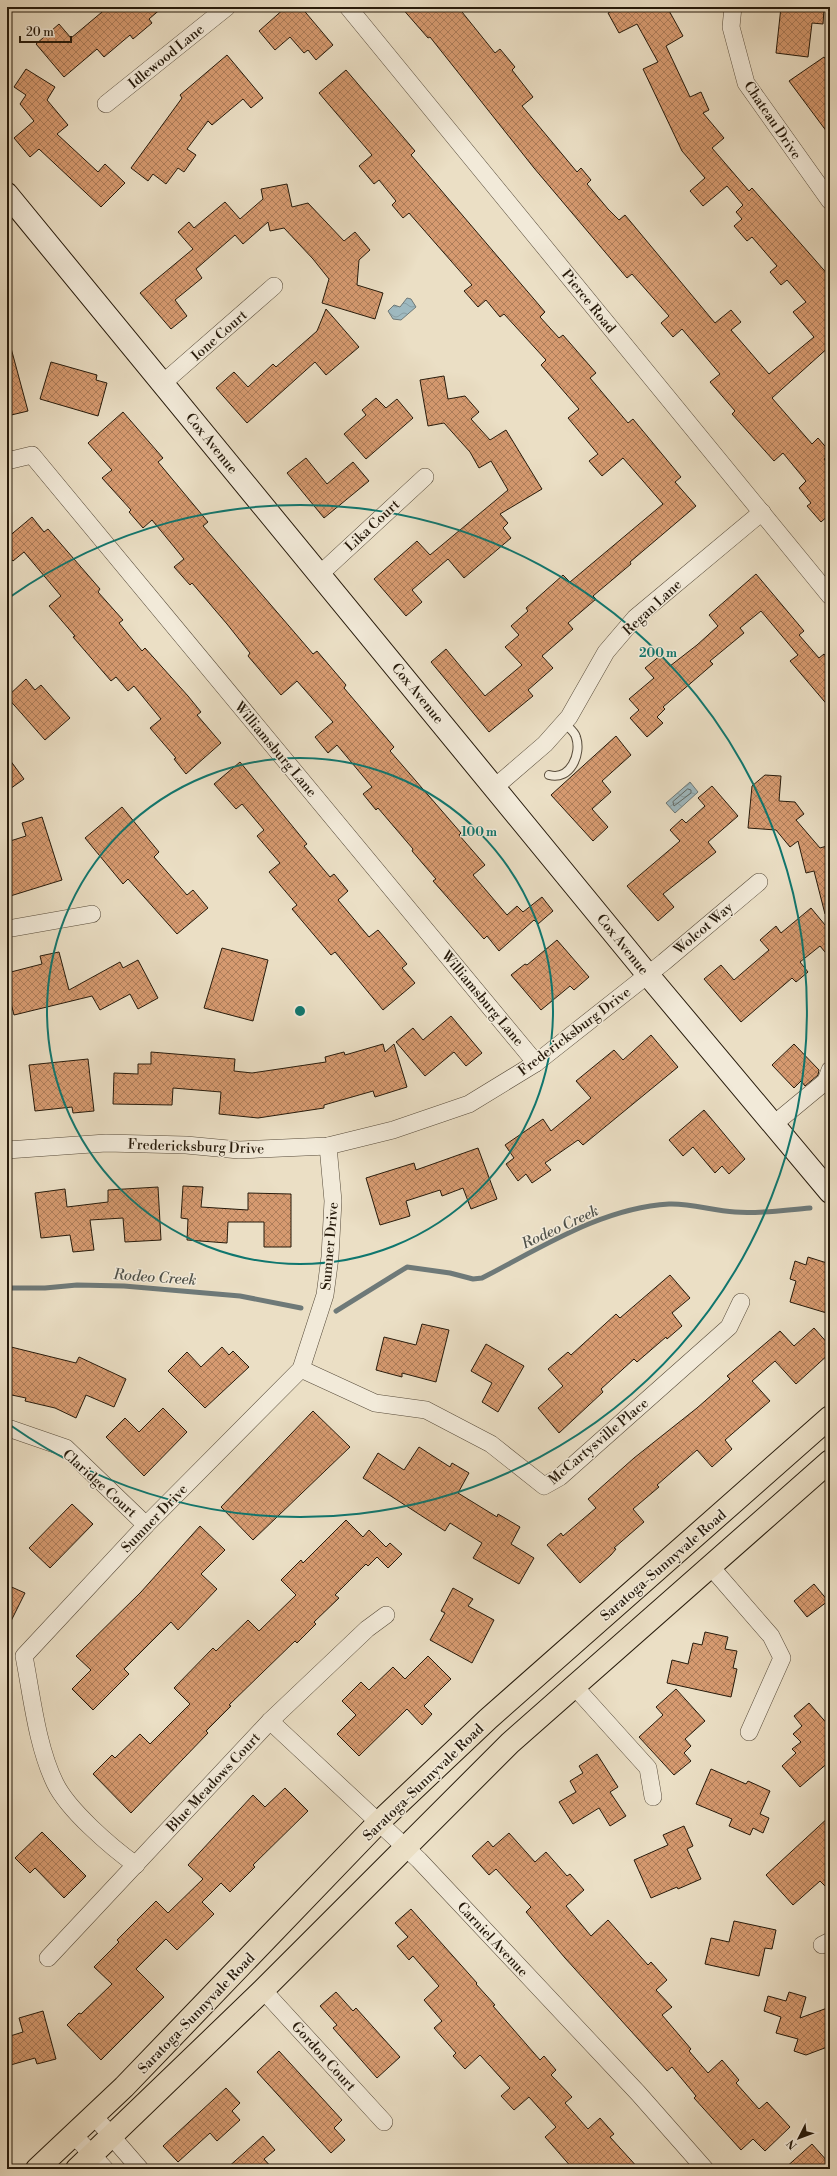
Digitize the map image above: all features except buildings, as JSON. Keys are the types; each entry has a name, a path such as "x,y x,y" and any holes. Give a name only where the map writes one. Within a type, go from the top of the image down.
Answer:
{"main road":[{"name":"Cox Avenue","path":"7,194 648,975 830,1192"},
{"name":"Saratoga-Sunnyvale Road","path":"37,2169 124,2087 378,1823 488,1719 830,1417"},
{"name":"Saratoga-Sunnyvale Road","path":"92,2164 112,2137 263,1990 404,1847 510,1743 830,1461"}],"street":[{"name":"Idlewood Lane","path":"106,104 227,7"},
{"name":"Pierce Road","path":"348,7 830,596"},
{"name":"Chateau Drive","path":"733,7 731,27 746,83 830,201"},
{"name":"Ione Court","path":"163,383 274,286"},
{"name":"Williamsburg Lane","path":"7,461 32,455 536,1063"},
{"name":"Lika Court","path":"320,574 425,477"},
{"name":"Regan Lane","path":"495,787 545,744 564,723 606,652 635,618 762,512"},
{"name":"Wolcot Way","path":"648,975 759,882"},
{"path":"7,929 92,914"},
{"name":"Fredericksburg Drive","path":"7,1150 106,1143 186,1146 239,1150 328,1146 393,1130 469,1104 536,1063 648,975"},
{"path":"774,1124 826,1081 830,1070"},
{"name":"Sumner Drive","path":"136,1865 124,1857 70,1806 56,1784 45,1760 24,1656 146,1525 301,1369 325,1295 328,1273 333,1201 328,1146"},
{"name":"McCartysville Place","path":"301,1369 375,1403 426,1410 492,1444 544,1486 560,1477 729,1327 741,1302"},
{"name":"Claridge Court","path":"7,1430 11,1429 66,1448 146,1525"},
{"path":"711,1567 771,1636 782,1658 749,1732"},
{"name":"Blue Meadows Court","path":"48,1958 270,1721 367,1629 386,1615"},
{"path":"574,1687 648,1768 653,1797"},
{"name":"Carniel Avenue","path":"270,1721 404,1847 638,2093 705,2169"},
{"name":"Gordon Court","path":"263,1990 384,2122"},
{"path":"94,2116 140,2169"},
{"path":"74,2135 92,2164"}],"lane":[{"path":"549,776 555,777 565,773 577,756 578,747 576,735 564,723"}],"water":[{"path":"407,298 411,299 416,307 401,320 393,319 388,311 394,305 400,307"},
{"path":"690,782 698,792 675,813 666,803"}],"waterway":[{"name":"Rodeo Creek","path":"336,1311 407,1267 450,1273 473,1279 482,1278 572,1231 619,1213 644,1207 677,1204 744,1212 810,1208"},
{"name":"Rodeo Creek","path":"7,1288 45,1288 77,1285 124,1286 240,1296 301,1308"}]}
